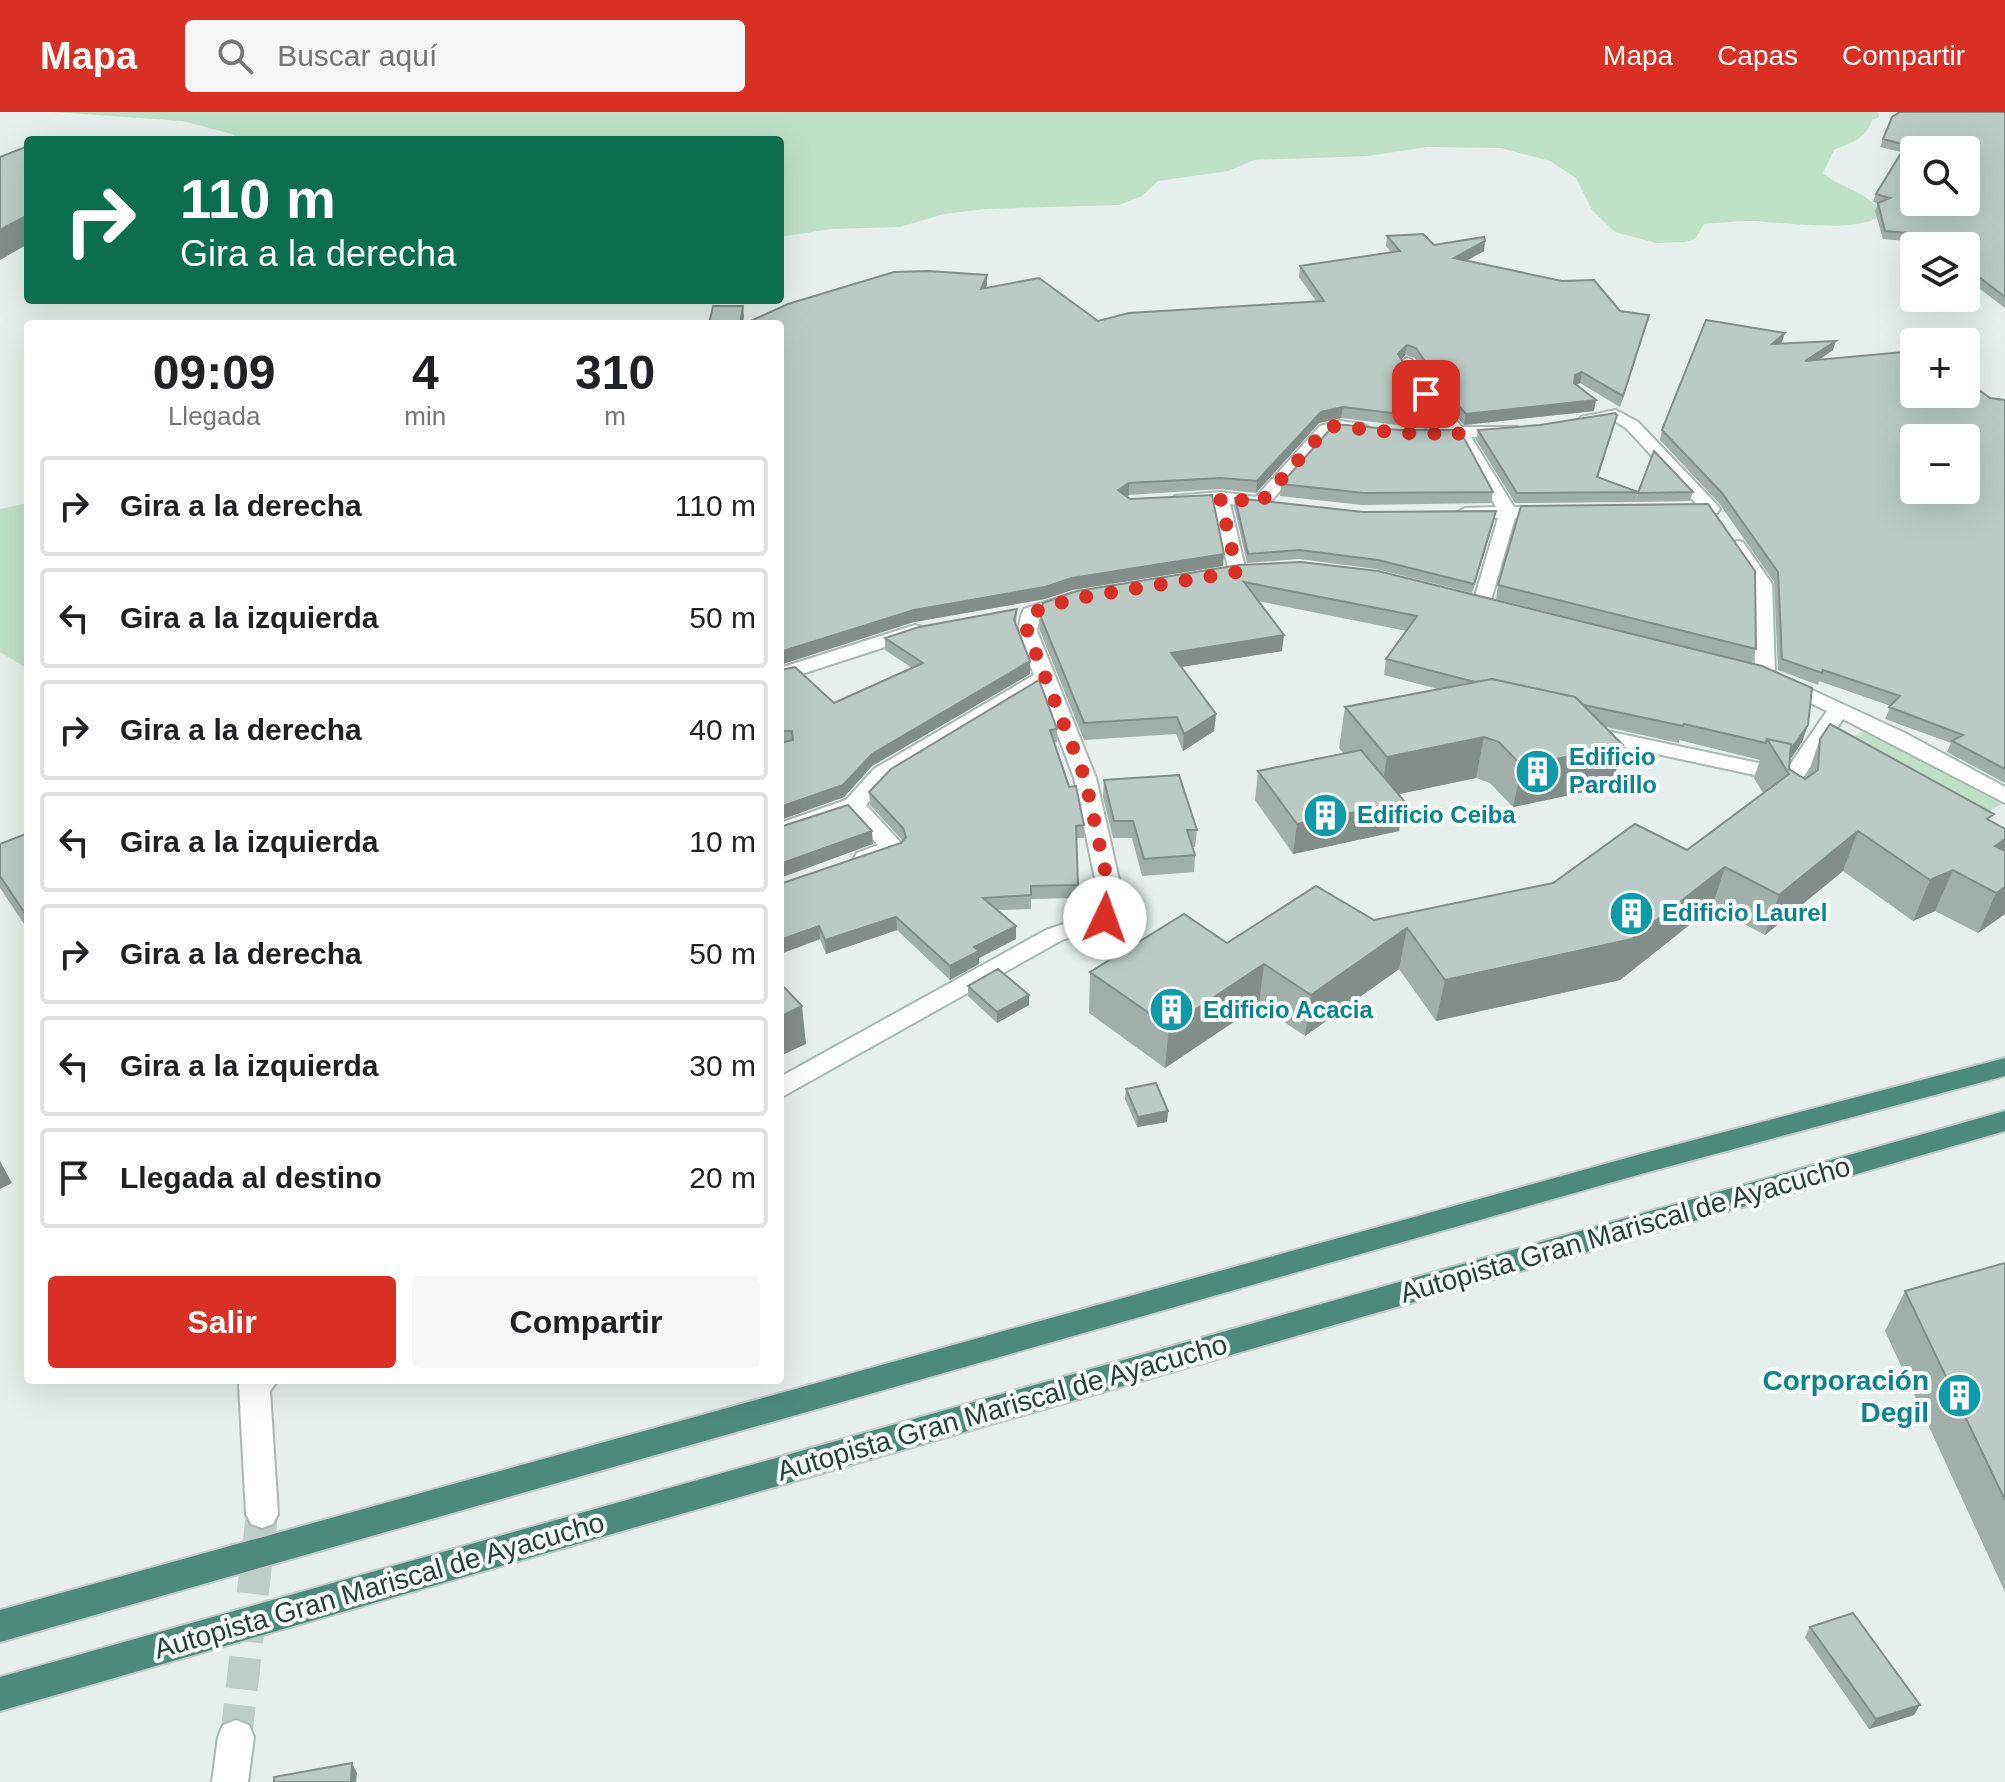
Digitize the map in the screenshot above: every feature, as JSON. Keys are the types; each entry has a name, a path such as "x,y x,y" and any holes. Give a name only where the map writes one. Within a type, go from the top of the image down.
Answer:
{"highway":[{"path":"0,1626 1626,1168 2005,1067"},
{"name":"Autopista Gran Mariscal de Ayacucho","path":"0,1694 2005,1121"}],"street":[{"path":"1407,363 1433,405 1472,448 1508,513 1482,603"},
{"path":"1592,399 1632,425 1720,521 1763,584 1757,673 1840,708 2005,796"},
{"path":"1563,425 1616,415"},
{"path":"1260,503 1326,429 1339,426 1385,432"},
{"path":"1416,433 1459,434 1535,428"},
{"path":"1220,497 1237,572"},
{"path":"1159,501 1220,497 1289,506"},
{"path":"1680,509 1720,521"},
{"path":"1450,513 1571,511"},
{"path":"1005,614 1100,594"},
{"path":"784,1087 1054,935 1105,918 1110,908 1110,893 1085,778 1027,631 1031,613 1048,606"},
{"path":"784,674 928,628"},
{"path":"784,829 854,805 882,774 1046,676"},
{"path":"1560,727 1791,787 1840,708"},
{"path":"851,863 893,848 854,805"},
{"path":"258,1384 262,1514"},
{"path":"230,1782 236,1737"}],"green space":[{"path":"53,112 1878,112 1879,117 1872,120 1862,136 1834,150 1823,173 1871,201 1880,215 1870,221 1837,226 1748,221 1704,224 1695,239 1656,243 1615,232 1592,210 1576,178 1550,161 1501,148 1427,147 1368,156 1254,160 1228,171 1158,181 1142,196 1119,205 986,209 944,214 900,227 831,229 784,236 784,136 235,136 182,121"},
{"path":"24,504 24,667 0,652 0,509"},
{"path":"1868,729 2002,804 1944,836 1809,759"}],"building":[{"path":"1900,112 2005,112 2005,297 1980,278 1980,232 1885,231 1878,203 1890,198 1876,194 1900,155 1900,216 1980,216 1980,136 1900,136 1900,143 1883,139 1892,117"},
{"path":"24,148 24,217 0,230 0,157"},
{"path":"1423,234 1434,245 1484,237 1485,241 1454,258 1562,281 1594,280 1620,311 1649,315 1623,396 1582,372 1575,375 1574,383 1596,400 1466,414 1443,389 1416,348 1407,345 1398,354 1426,399 1440,414 1399,414 1343,407 1321,412 1257,481 1221,478 1129,483 1118,490 1130,499 1212,495 1224,554 1072,578 1045,587 914,610 784,651 784,320 753,320 788,304 894,272 987,275 981,289 1039,278 1098,321 1129,313 1324,301 1300,266 1400,251 1387,236"},
{"path":"713,306 743,306 741,320 710,320"},
{"path":"1706,320 1785,333 1772,344 1836,341 1805,361 1900,352 1900,408 1980,408 1980,391 1990,398 2005,400 2005,769 1952,741 1963,735 1889,707 1900,696 1782,659 1778,572 1722,493 1662,430"},
{"path":"1617,415 1597,477 1638,492 1517,493 1478,430 1540,425"},
{"path":"1335,424 1399,430 1455,430 1465,440 1493,492 1364,493 1281,484"},
{"path":"1654,451 1693,492 1638,493"},
{"path":"1235,498 1363,512 1496,511 1474,584 1378,560 1300,550 1248,554"},
{"path":"1708,504 1755,571 1756,649 1498,585 1521,506"},
{"path":"1301,562 1378,571 1762,666 1812,688 1808,725 1791,749 1791,744 1767,739 1766,743 1584,705 1575,697 1492,679 1475,682 1386,659 1417,616 1244,582 1284,635 1171,653 1216,714 1184,734 1177,717 1084,723 1040,615 1043,603 1077,591 1239,565"},
{"path":"1017,609 1014,620 1030,661 872,754 843,785 784,806 784,742 793,740 792,731 784,731 784,669 795,667 834,703 923,663 885,638 919,627"},
{"path":"1492,679 1575,697 1623,745 1522,766 1499,742 1484,737 1387,757 1345,707"},
{"path":"1039,680 1057,729 1050,730 1069,787 1076,786 1084,825 1076,826 1078,885 1031,886 1031,895 983,898 1016,926 974,947 979,951 950,966 896,917 825,940 819,926 784,939 784,883 901,843 906,837 903,828 869,792 891,769"},
{"path":"1830,724 1994,814 1987,819 2005,829 2005,839 1995,846 2005,851 2005,887 1996,893 1953,870 1930,880 1858,831 1779,895 1725,867 1632,939 1445,980 1407,928 1311,995 1264,964 1169,1027 1090,972 1184,914 1227,943 1316,886 1374,920 1553,883 1635,824 1687,850 1789,774 1767,739 1791,744 1789,769 1805,779 1818,770 1820,739"},
{"path":"1361,750 1405,802 1297,824 1258,771"},
{"path":"1179,775 1197,830 1187,830 1195,855 1144,859 1133,821 1114,821 1104,780"},
{"path":"848,805 872,831 784,863 784,826"},
{"path":"24,835 24,912 0,876 0,844"},
{"path":"998,969 1029,995 997,1012 968,986"},
{"path":"784,987 802,1006 784,1015"},
{"path":"1156,1083 1168,1111 1138,1117 1126,1089"},
{"path":"2005,1263 2005,1500 1905,1291"},
{"path":"1853,1613 1920,1705 1876,1719 1810,1627"},
{"path":"352,1763 351,1782 274,1782 274,1777"}],"tunnel":[{"path":"236,1737 262,1514"}],"place":[{"name":"Edificio Pardillo","path":"1538,771"},
{"name":"Edificio Ceiba","path":"1326,815"},
{"name":"Edificio Laurel","path":"1631,913"},
{"name":"Edificio Acacia","path":"1172,1010"},
{"name":"Corporación Degil","path":"1960,1396"}],"route":[{"path":"1105,918 1110,908 1110,893 1085,778 1027,631 1031,613 1072,599 1237,572 1220,497 1260,503 1332,426 1401,433 1459,434 1426,394"}]}
